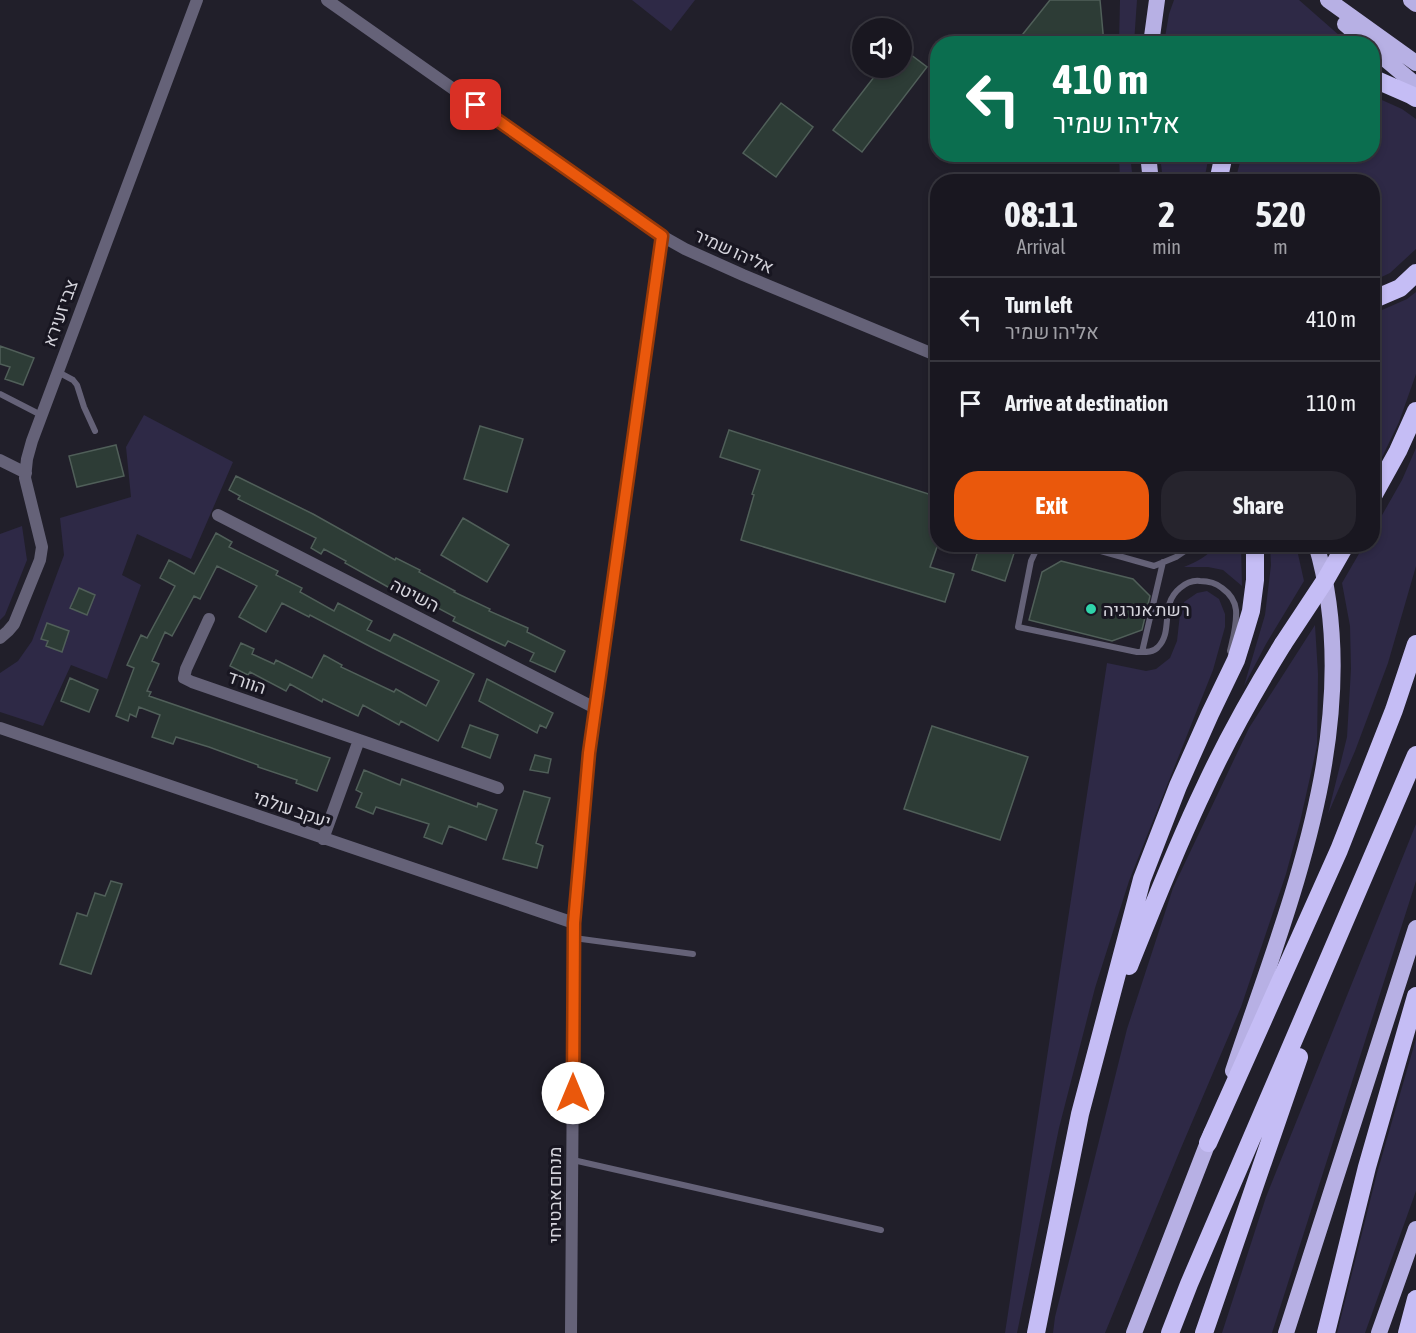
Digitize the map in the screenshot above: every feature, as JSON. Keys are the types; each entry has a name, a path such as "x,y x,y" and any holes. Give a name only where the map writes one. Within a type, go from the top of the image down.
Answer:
{"highway":[{"path":"1152,36 1157,0"},
{"path":"1317,0 1359,36"},
{"path":"1329,0 1379,36"},
{"path":"1412,0 1416,4"},
{"path":"1380,37 1416,63"},
{"path":"1380,55 1416,85"},
{"path":"1380,81 1416,98"},
{"path":"1380,297 1400,288 1416,273"},
{"path":"1380,484 1416,411"},
{"path":"1037,1333 1080,1114 1142,879 1178,786 1236,660 1251,610 1255,580 1255,552"},
{"path":"1134,1333 1208,1143 1297,881 1323,771 1333,679 1332,636 1318,552"},
{"path":"1094,1061 1110,1013 1185,830 1235,726 1283,644 1341,552"},
{"path":"1208,1143 1343,840 1394,710 1416,644"},
{"path":"1170,1333 1416,755"},
{"path":"1204,1333 1344,924"},
{"path":"1286,1333 1416,928"},
{"path":"1326,1333 1367,1167 1416,996"},
{"path":"1379,1333 1416,1229"},
{"path":"1407,1333 1416,1299"}],"street":[{"name":"צבי זעירא","path":"0,638 14,624 40,560 42,547 27,487 26,473 32,441 197,0"},
{"name":"אליהו שמיר","path":"327,0 662,236 743,275 930,354"},
{"name":"מנחם אבטיחי","path":"571,1333 574,923 583,806 662,236"},
{"path":"0,460 26,473"},
{"name":"השיטה","path":"218,515 595,708"},
{"name":"הוורד","path":"209,619 184,678 498,789"},
{"name":"יעקב עולמי","path":"0,728 574,923"},
{"path":"323,838 359,740"}],"lane":[{"path":"58,372 73,380 77,385 95,431"},
{"path":"0,394 41,416"},
{"path":"1035,552 1031,561 1018,627 1137,652 1157,649 1163,640 1169,601 1174,592 1186,583 1196,580 1220,585 1231,596 1236,609 1235,630 1225,670 1210,714"},
{"path":"1104,552 1154,566 1183,552"},
{"path":"1142,652 1164,562"},
{"path":"574,938 693,954"},
{"path":"572,1160 881,1230"}],"shaded area":[{"path":"632,0 695,0 671,31"},
{"path":"1120,0 1137,0 1134,36 1119,36"},
{"path":"1174,0 1299,0 1340,36 1165,36"},
{"path":"1380,99 1402,109 1416,119 1416,249 1390,273 1380,278 1380,174 1237,174 1240,162 1380,162"},
{"path":"1119,162 1131,162 1132,174 1120,174"},
{"path":"1161,162 1208,162 1205,174 1162,174"},
{"path":"1416,292 1416,374 1399,422 1380,461 1380,311 1407,299"},
{"path":"144,415 233,462 191,559 137,534 122,575 141,585 107,679 71,665 43,726 0,712 0,673 18,661 32,641 64,555 60,518 131,497 126,447"},
{"path":"1416,448 1416,566 1388,663 1355,751 1328,814 1347,737 1351,669 1350,626 1342,583 1360,552 1380,552 1380,519 1402,480"},
{"path":"22,526 27,560 5,615 0,620 0,534"},
{"path":"1209,552 1241,552 1242,586 1223,570 1208,567 1184,567"},
{"path":"1270,552 1298,552 1304,581 1244,686 1265,615"},
{"path":"1207,591 1219,599 1225,614 1225,627 1213,670 1129,881 1095,988 1059,1128 1017,1333 1005,1333 1107,663 1146,671 1156,669 1170,658 1177,641 1180,614 1184,602 1197,593"},
{"path":"1315,625 1318,674 1317,746 1286,874 1241,1007 1105,1333 1053,1333 1055,1317 1127,1029 1173,888 1249,728"},
{"path":"1416,824 1416,881 1272,1333 1222,1333 1266,1197"},
{"path":"1416,1039 1416,1191 1365,1333 1337,1333 1377,1173"}],"building":[{"path":"1050,0 1100,0 1103,36 1021,36"},
{"path":"912,56 927,67 862,152 833,130 873,78 912,78"},
{"path":"781,103 813,127 776,177 743,153"},
{"path":"0,346 34,358 23,385 5,379 10,367 0,364"},
{"path":"480,426 523,439 507,492 464,479"},
{"path":"729,430 930,494 930,552 935,552 930,567 954,574 945,602 741,540 760,470 720,457"},
{"path":"116,445 124,476 77,487 69,456"},
{"path":"236,476 313,514 395,560 396,558 420,570 419,572 454,592 490,609 489,611 528,628 527,632 565,651 555,672 530,661 534,653 508,641 505,646 490,639 453,621 455,617 408,592 406,596 388,587 324,549 321,554 311,548 316,538 238,499 240,496 229,490"},
{"path":"463,518 509,545 487,582 441,555"},
{"path":"216,533 232,542 229,547 278,571 276,575 302,588 300,592 334,611 338,603 372,621 367,630 390,641 394,634 474,674 438,741 401,721 399,725 363,705 358,716 323,699 322,702 290,684 286,691 250,672 248,675 230,666 241,643 254,649 252,654 274,664 276,660 312,678 324,655 342,665 341,667 394,692 396,689 426,706 439,681 282,603 266,632 239,617 257,586 217,566 200,599 194,596 172,636 165,632 152,661 159,664 147,691 151,692 149,696 330,758 317,791 296,783 297,780 209,747 176,737 173,744 152,737 160,715 139,707 136,717 130,714 128,721 116,716 134,668 127,665 141,635 147,638 175,586 160,578 169,560 194,574"},
{"path":"978,552 1014,552 1005,581 972,570"},
{"name":"רשת אנרגיה","path":"1061,561 1133,579 1150,596 1142,630 1112,641 1029,620 1042,572"},
{"path":"79,588 95,595 87,615 70,608"},
{"path":"47,623 69,631 62,652 46,646 48,641 41,639"},
{"path":"70,678 98,690 89,712 61,701"},
{"path":"487,679 553,713 546,728 540,725 537,733 479,701"},
{"path":"470,725 498,735 490,758 462,747"},
{"path":"932,726 1028,757 1000,840 904,809"},
{"path":"535,755 551,759 548,773 530,770"},
{"path":"364,770 400,785 402,779 477,807 478,803 497,810 486,840 449,826 442,844 424,837 429,824 376,807 373,814 356,807 362,793 356,790"},
{"path":"524,791 550,798 536,843 543,846 537,868 503,859"},
{"path":"111,881 122,884 91,974 60,964 77,913 87,916 95,893 105,896"}],"place":[{"name":"רשת אנרגיה","path":"1091,609"}],"route":[{"path":"476,105 662,236 582,816 574,923 573,1093"}]}
